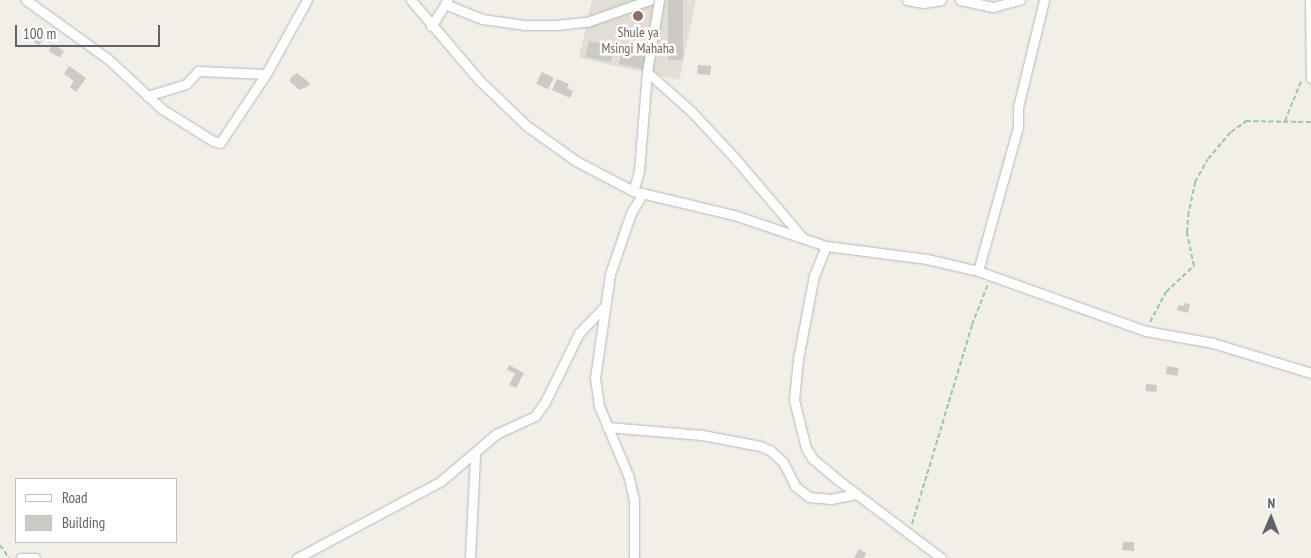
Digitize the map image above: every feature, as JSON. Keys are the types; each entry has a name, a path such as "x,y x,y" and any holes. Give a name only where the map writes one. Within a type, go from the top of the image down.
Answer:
{"street":[{"path":"26,0 108,59 148,96 188,126 220,143 266,74 307,0"},
{"path":"411,0 431,26 526,126 576,161 633,190 734,215 826,246 927,259 978,271 1146,331 1213,344 1311,374"},
{"path":"431,26 447,2 482,19 524,25 556,25 587,22 649,0"},
{"path":"633,190 639,171 647,72 659,0"},
{"path":"907,0 923,3 941,0"},
{"path":"960,0 993,7 1020,0"},
{"path":"978,271 988,226 1017,133 1018,107 1044,0"},
{"path":"1310,0 1311,78"},
{"path":"148,96 186,84 198,71 266,74"},
{"path":"647,72 691,111 734,156 802,237"},
{"path":"634,558 634,500 628,475 599,406 595,378 603,308 616,256 643,193"},
{"path":"826,246 814,275 802,336 794,400 801,434 812,459 910,532 941,558"},
{"path":"297,558 441,481 475,454 496,434 535,416 545,402 579,333 603,308"},
{"path":"608,427 702,436 760,446 771,450 783,462 795,486 809,497 831,499 857,494"},
{"path":"470,558 475,454"},
{"path":"21,558 35,558"}],"path":[{"path":"1285,121 1297,87 1310,69"},
{"path":"1146,331 1166,292 1194,266 1187,232 1188,216 1195,182 1208,159 1231,132 1246,121 1311,122"},
{"path":"910,532 926,471 978,304 987,291 989,274"},
{"path":"0,545 9,558"}],"shaded area":[{"path":"592,0 696,0 679,80 579,58"}],"building":[{"path":"668,0 683,0 683,60 668,60"},
{"path":"34,29 45,38 39,46 28,37"},
{"path":"589,41 614,47 611,62 585,57"},
{"path":"53,44 64,51 60,58 49,51"},
{"path":"622,50 648,56 645,70 619,64"},
{"path":"698,65 711,66 710,75 697,74"},
{"path":"69,66 86,78 76,92 70,87 74,81 64,74"},
{"path":"542,72 554,78 548,89 536,84"},
{"path":"297,73 310,83 300,90 290,82 291,77"},
{"path":"557,79 569,84 567,88 573,91 570,98 552,90"},
{"path":"1184,303 1190,304 1188,313 1177,310 1179,305 1184,306"},
{"path":"509,365 524,373 516,388 509,385 515,373 507,370"},
{"path":"1167,366 1179,368 1178,376 1166,374"},
{"path":"1146,384 1157,385 1156,392 1145,391"},
{"path":"1123,542 1134,542 1134,551 1122,550"},
{"path":"859,549 866,553 864,558 854,558"}],"place":[{"name":"Shule ya Msingi Mahaha","path":"638,16"}]}
